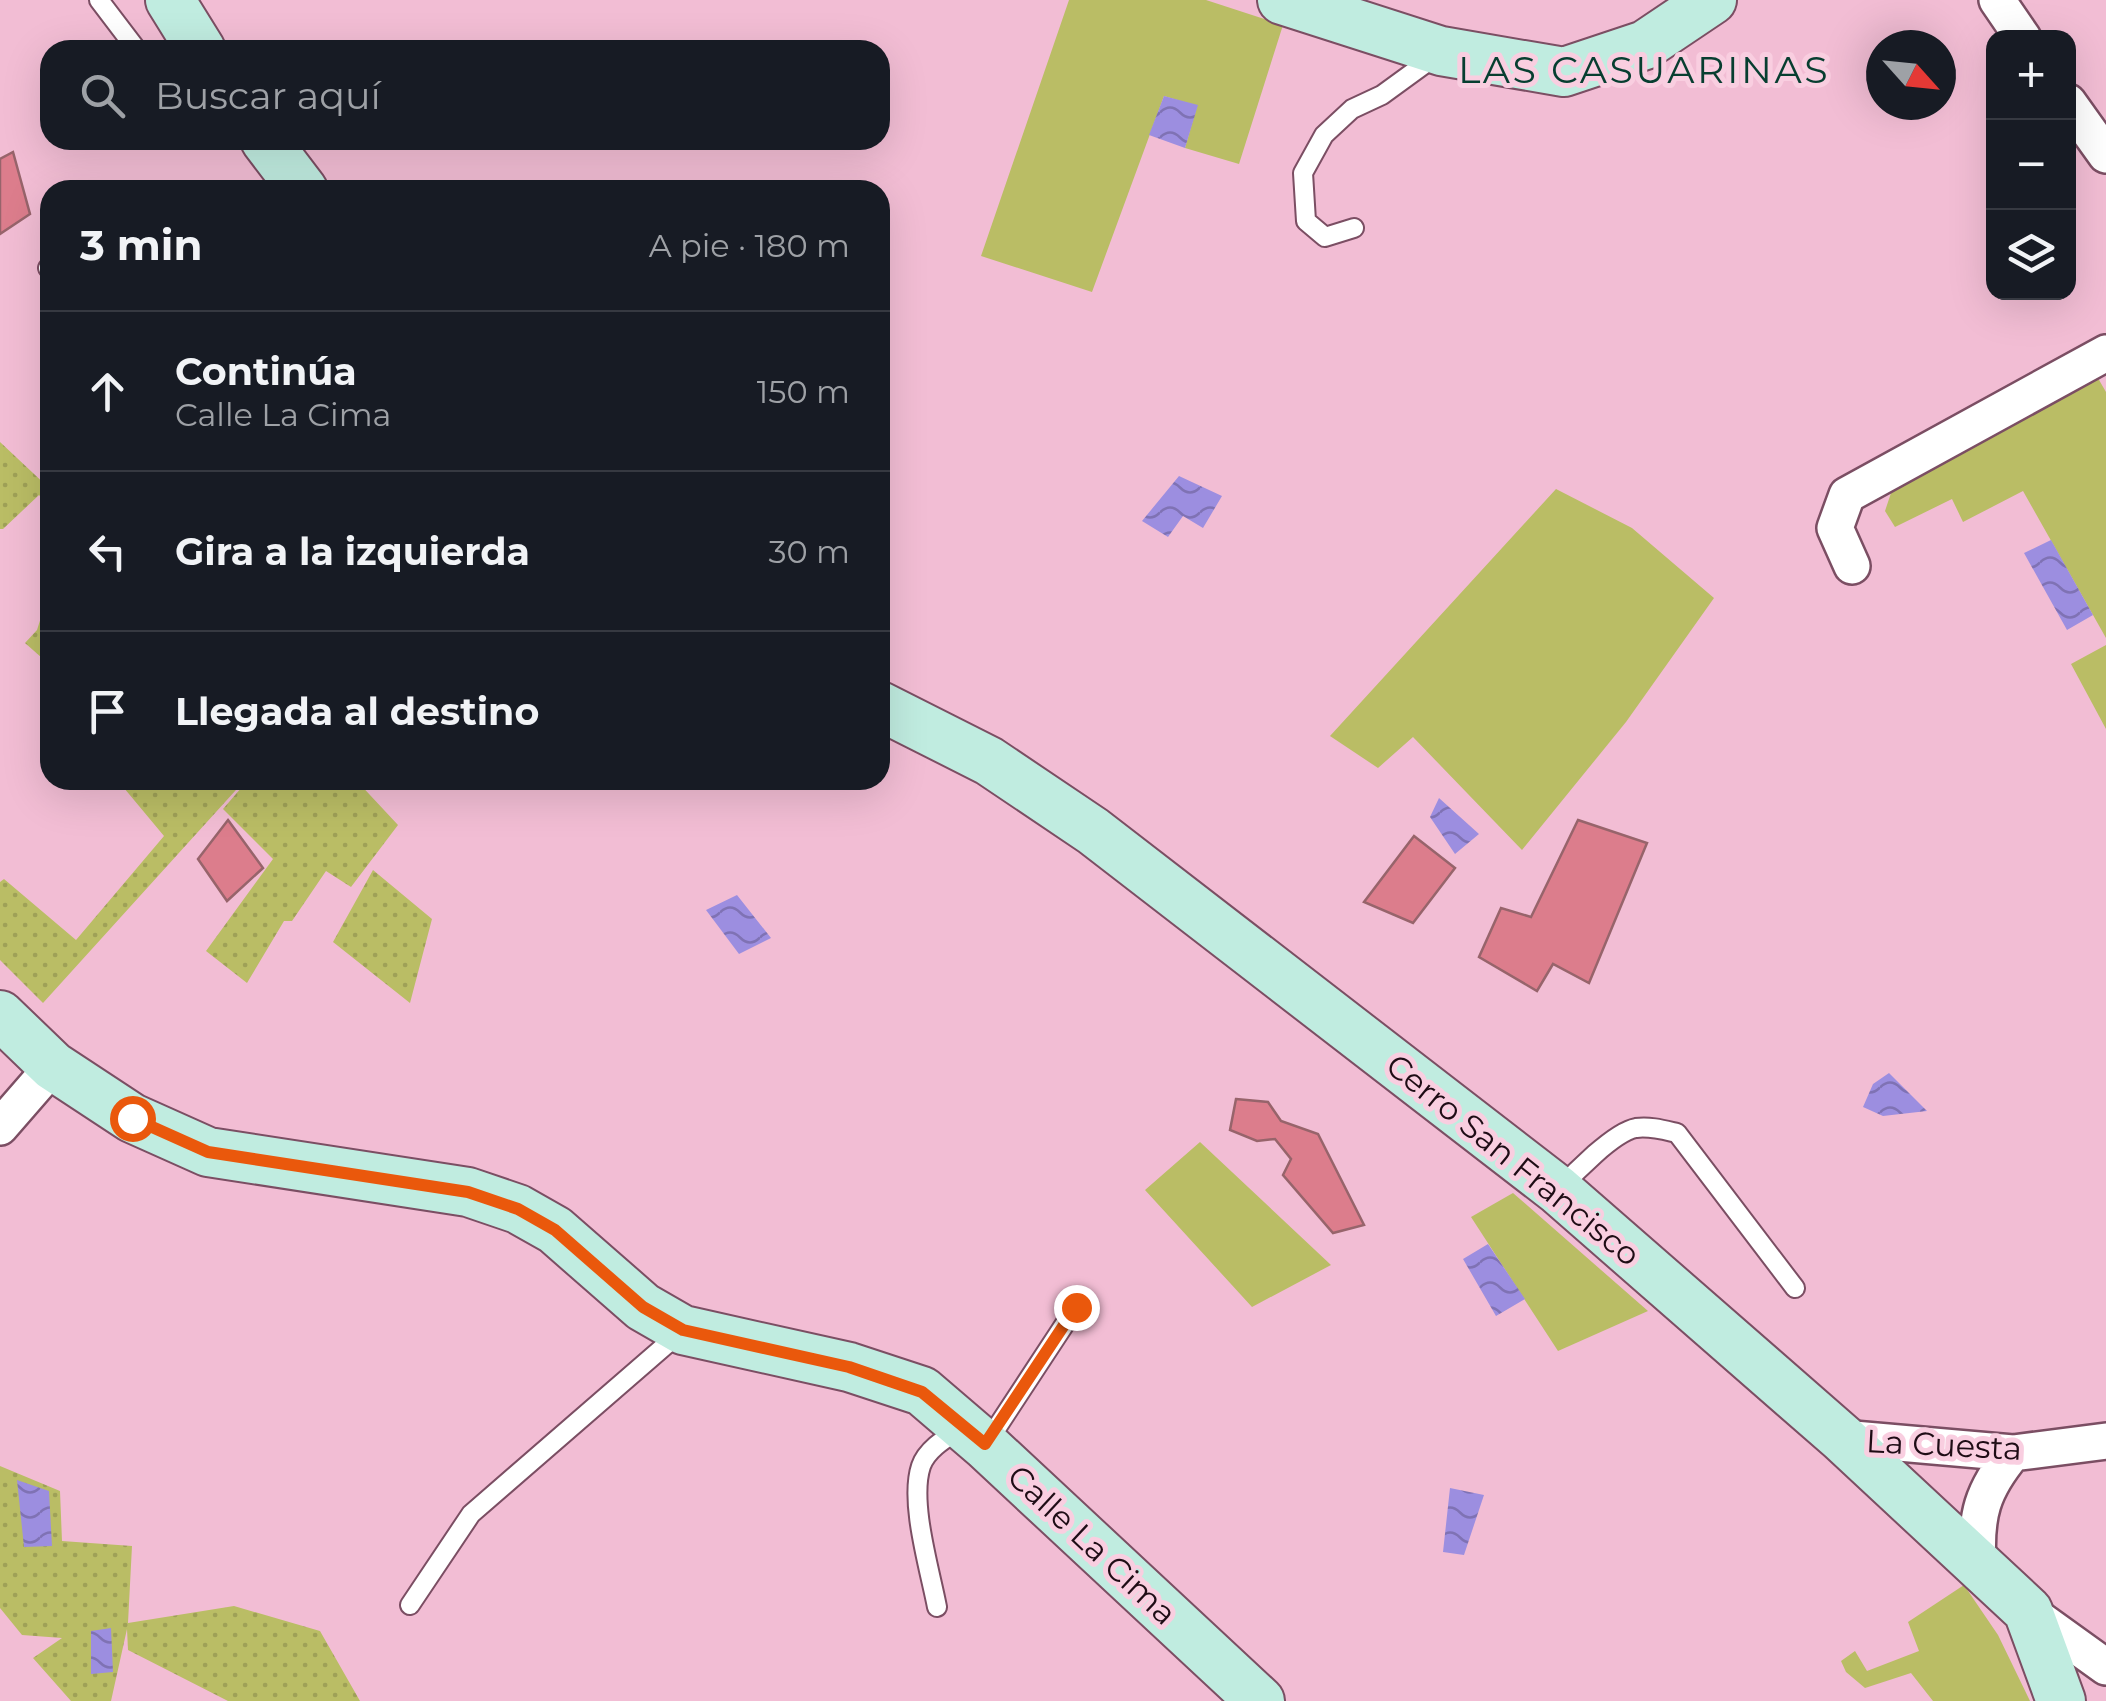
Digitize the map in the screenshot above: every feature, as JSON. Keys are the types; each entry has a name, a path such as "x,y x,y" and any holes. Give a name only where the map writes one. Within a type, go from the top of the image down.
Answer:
{"street":[{"path":"170,0 195,40"},
{"path":"1282,0 1441,52 1564,72 1645,45 1712,0"},
{"path":"1997,0 2018,30"},
{"path":"2076,113 2106,155"},
{"path":"273,150 295,180"},
{"path":"1852,566 1836,528 1847,495 2106,353"},
{"name":"Cerro San Francisco","path":"890,711 988,762 1093,831 1558,1190 1842,1438 2028,1611 2106,1667"},
{"name":"Calle La Cima","path":"0,1015 53,1066 132,1118 208,1152 468,1192 518,1209 555,1230 643,1307 683,1330 849,1367 922,1392 975,1435 1260,1701"},
{"path":"0,1127 53,1066"},
{"name":"La Cuesta","path":"1842,1438 2013,1453 2106,1441"},
{"path":"1978,1564 1976,1534 1981,1504 1994,1476 2013,1453"},
{"path":"2028,1611 2061,1701"}],"lane":[{"path":"99,0 129,40"},
{"path":"1354,228 1325,237 1306,220 1303,172 1324,135 1352,109 1382,95 1441,52"},
{"path":"1558,1190 1586,1161 1633,1128 1658,1128 1677,1134 1796,1288"},
{"path":"937,1607 918,1501 921,1465 939,1442 975,1435 1076,1307"},
{"path":"410,1606 471,1514 683,1330"}],"green space":[{"path":"1069,0 1206,0 1283,25 1239,164 1185,148 1197,106 1164,96 1092,292 981,256"},
{"path":"2095,373 2106,392 2106,638 2023,491 1963,522 1952,499 1895,527 1885,511 1893,487"},
{"path":"0,442 40,480 40,496 0,529"},
{"path":"1556,489 1632,528 1714,598 1626,722 1522,850 1413,737 1378,768 1330,736"},
{"path":"40,620 40,656 25,643"},
{"path":"2106,645 2106,729 2071,664"},
{"path":"126,790 236,790 43,1003 0,960 0,882 4,879 76,940 164,836"},
{"path":"239,790 365,790 398,825 351,887 326,871 292,921 284,921 247,983 206,951 273,859 223,809"},
{"path":"373,870 432,919 410,1003 333,942"},
{"path":"1200,1142 1331,1265 1252,1307 1145,1190"},
{"path":"1513,1193 1648,1311 1558,1351 1471,1217"},
{"path":"0,1466 60,1491 62,1541 132,1546 128,1623 234,1606 320,1631 360,1701 228,1701 128,1650 127,1629 111,1701 71,1701 33,1658 62,1638 22,1635 0,1608"},
{"path":"1964,1585 1998,1635 2030,1701 1933,1701 1911,1673 1865,1688 1846,1672 1841,1661 1855,1651 1867,1671 1919,1651 1908,1622"}],"water":[{"path":"1164,96 1198,105 1185,148 1149,135"},
{"path":"1179,476 1222,496 1203,528 1183,516 1168,537 1142,521"},
{"path":"2051,540 2093,615 2067,630 2024,553"},
{"path":"1439,798 1479,834 1455,854 1430,817"},
{"path":"737,895 771,938 739,954 706,910"},
{"path":"1889,1073 1927,1111 1883,1116 1863,1107 1873,1084"},
{"path":"1488,1244 1525,1299 1496,1316 1463,1259"},
{"path":"17,1480 49,1491 52,1546 24,1547"},
{"path":"1450,1488 1484,1495 1464,1555 1443,1552"},
{"path":"111,1628 113,1672 91,1674 91,1631"}],"building":[{"path":"13,152 30,214 0,234 0,159"},
{"path":"228,820 263,868 227,901 198,859"},
{"path":"1578,820 1647,843 1589,983 1553,964 1537,991 1479,957 1501,908 1531,917"},
{"path":"1414,836 1455,868 1413,923 1364,902"},
{"path":"1236,1099 1268,1102 1281,1121 1318,1134 1364,1225 1333,1233 1283,1175 1291,1159 1275,1139 1257,1141 1230,1130"}],"district":[{"name":"LAS CASUARINAS","path":"1644,70"}],"route":[{"path":"132,1118 208,1152 468,1192 518,1209 555,1230 643,1307 683,1330 849,1367 922,1392 985,1444 1076,1307"}]}
